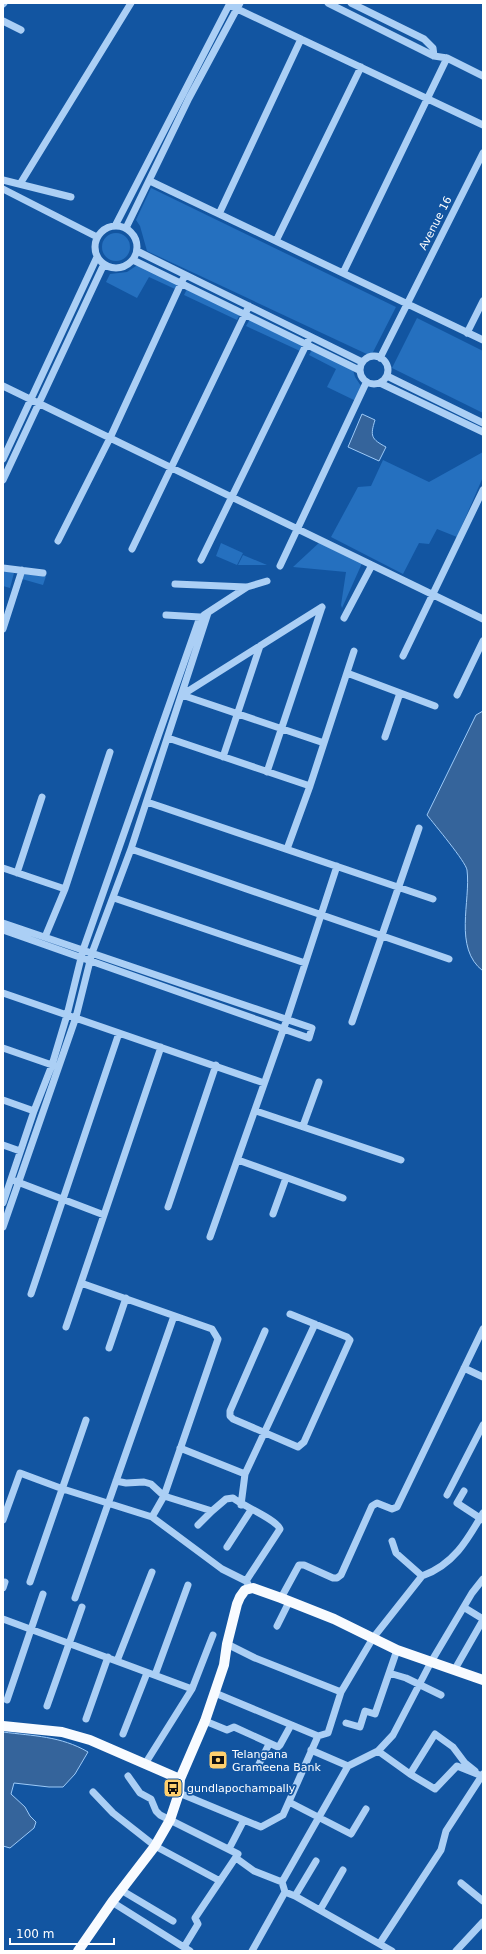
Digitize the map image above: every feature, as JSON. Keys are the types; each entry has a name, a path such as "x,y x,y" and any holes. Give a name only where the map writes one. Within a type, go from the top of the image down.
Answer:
{"main road":[{"path":"78,1951 154,1846 170,1820 179,1793 180,1779 216,1693 224,1665 227,1644 240,1597 248,1584 257,1589 334,1619 397,1650 483,1680"},
{"path":"3,1726 62,1732 90,1740 180,1779"}],"street":[{"path":"20,184 131,3"},
{"path":"328,3 434,56 447,58 483,76"},
{"path":"351,3 424,39 433,48 434,56"},
{"path":"115,226 230,4 239,6 301,39 483,125"},
{"path":"126,228 189,98 239,6"},
{"path":"3,21 21,30"},
{"path":"219,214 301,39"},
{"path":"343,273 447,58"},
{"path":"276,241 361,68"},
{"name":"Avenue 16","path":"380,358 406,303 483,153"},
{"path":"3,180 71,197"},
{"path":"150,181 483,340"},
{"path":"3,189 98,237"},
{"path":"115,226 126,228 133,234 137,242 137,251 133,260 125,266 114,268 104,264 97,257 95,250 98,237 102,231 115,226"},
{"path":"137,251 362,362"},
{"path":"3,458 97,257"},
{"path":"133,260 359,370"},
{"path":"3,480 104,264"},
{"path":"58,541 110,438 185,276"},
{"path":"467,333 483,301"},
{"path":"132,549 249,306"},
{"path":"201,560 310,337"},
{"path":"380,383 386,376 387,366 380,358 373,356 362,362 359,370 361,377 366,382 373,384 380,383 483,432"},
{"path":"386,376 483,422"},
{"path":"280,566 366,382"},
{"path":"3,386 483,619"},
{"path":"403,656 483,490"},
{"path":"344,618 372,565"},
{"path":"3,568 43,573"},
{"path":"3,629 22,570"},
{"path":"175,584 246,587 267,581"},
{"path":"166,615 200,617 246,587"},
{"path":"182,695 322,607 267,772"},
{"path":"3,1227 76,1018 92,957 132,849 208,613"},
{"path":"3,1203 20,1151 52,1064 67,1015 82,953 200,617"},
{"path":"457,695 483,641"},
{"path":"224,757 260,646"},
{"path":"287,850 310,786 354,651"},
{"path":"347,673 435,706"},
{"path":"385,737 400,693"},
{"path":"182,695 324,743"},
{"path":"168,738 310,786"},
{"path":"45,937 65,889 110,752"},
{"path":"17,872 42,798"},
{"path":"147,802 433,899"},
{"path":"352,1022 419,828"},
{"path":"132,849 449,959"},
{"path":"210,1237 256,1111 337,866"},
{"path":"3,868 65,889"},
{"path":"114,898 305,963"},
{"path":"3,923 45,937 92,957 309,1038 312,1028 92,957"},
{"path":"3,930 82,953"},
{"path":"3,993 216,1065 264,1083"},
{"path":"31,1294 119,1033"},
{"path":"66,1327 161,1047"},
{"path":"3,1048 52,1064"},
{"path":"168,1207 216,1065"},
{"path":"303,1126 319,1082"},
{"path":"3,1100 34,1112"},
{"path":"256,1111 401,1160"},
{"path":"3,1145 20,1151"},
{"path":"238,1160 343,1198"},
{"path":"273,1214 286,1178"},
{"path":"10,1180 104,1215"},
{"path":"81,1283 212,1329 218,1339 164,1496 152,1517"},
{"path":"109,1348 126,1298"},
{"path":"265,1331 230,1411 230,1416 233,1419 298,1447 302,1445 349,1346 350,1340 348,1337 290,1314"},
{"path":"75,1598 174,1316"},
{"path":"241,1505 245,1474 315,1324"},
{"path":"277,1626 285,1600 299,1565 304,1565 333,1578 338,1578 372,1506 377,1503 392,1509 397,1507 483,1329"},
{"path":"464,1368 483,1378"},
{"path":"30,1582 86,1420"},
{"path":"447,1495 483,1425"},
{"path":"180,1448 245,1474"},
{"path":"3,1520 20,1472 63,1489 109,1502 152,1517 222,1569 248,1584 280,1528 276,1523 229,1497 198,1525"},
{"path":"116,1481 126,1483 148,1483 164,1496 212,1511"},
{"path":"216,1693 318,1736 328,1733 341,1692 373,1638 422,1576 436,1571 458,1552 482,1517 457,1503 464,1491"},
{"path":"227,1547 251,1510"},
{"path":"392,1541 396,1553 422,1576"},
{"path":"117,1661 152,1572"},
{"path":"252,1951 285,1892 282,1882 348,1766 378,1751 393,1735 431,1662 483,1579"},
{"path":"155,1675 188,1585"},
{"path":"7,1700 43,1594"},
{"path":"48,1706 82,1607"},
{"path":"455,1669 483,1619 465,1608"},
{"path":"3,1619 192,1689"},
{"path":"145,1764 192,1689 213,1635"},
{"path":"227,1644 255,1658 341,1692"},
{"path":"346,1723 360,1727 365,1711 375,1714 397,1650"},
{"path":"86,1718 108,1658"},
{"path":"123,1734 147,1673"},
{"path":"389,1673 441,1695"},
{"path":"205,1721 228,1730 234,1727 269,1744 279,1747 291,1725"},
{"path":"410,1774 435,1734 453,1747 465,1763 482,1775"},
{"path":"179,1793 261,1827 283,1815 318,1736"},
{"path":"257,1768 269,1744"},
{"path":"311,1750 348,1766"},
{"path":"378,1751 410,1774 435,1789 457,1766 482,1775"},
{"path":"380,1943 441,1850 446,1831 482,1775"},
{"path":"112,1902 182,1948 198,1924 195,1918 238,1854 170,1820 156,1811 151,1799 140,1793 128,1776"},
{"path":"93,1792 113,1813 154,1846 220,1881"},
{"path":"288,1802 351,1834 366,1809"},
{"path":"229,1849 244,1820"},
{"path":"236,1858 254,1871 282,1882"},
{"path":"295,1896 316,1861"},
{"path":"320,1910 343,1870"},
{"path":"461,1883 483,1901"},
{"path":"122,1890 173,1921"},
{"path":"285,1892 295,1896 392,1951"},
{"path":"456,1951 483,1922"}],"shaded area":[{"path":"151,188 396,307 371,356 147,251 140,226 136,220"},
{"path":"116,233 126,237 130,247 126,257 116,261 106,257 102,247 106,237"},
{"path":"139,264 178,283 175,289 149,277 137,298 106,282 110,274 127,272"},
{"path":"187,289 240,314 237,320 184,295"},
{"path":"417,318 483,351 483,413 392,368"},
{"path":"250,319 303,344 300,351 246,326"},
{"path":"312,350 353,370 355,377 361,386 356,401 327,387 336,369 309,355"},
{"path":"362,414 375,420 372,430 373,436 377,442 386,447 379,461 348,447"},
{"path":"483,452 483,477 457,537 437,529 429,544 419,543 403,574 331,537 358,487 371,486 383,460 429,482"},
{"path":"321,541 363,561 342,608 341,605 346,572 293,567"},
{"path":"221,543 243,553 237,565 216,556"},
{"path":"243,555 267,565 238,565"},
{"path":"3,571 14,573 10,588 3,586"},
{"path":"23,574 46,576 43,585 22,579"},
{"path":"483,711 483,971 474,961 468,950 465,924 468,882 467,870 456,851 427,815 476,715"},
{"path":"3,1732 57,1740 88,1752 75,1774 63,1787 14,1783 11,1794 25,1807 30,1816 36,1822 34,1828 10,1848 3,1846"}],"place":[{"name":"Telangana Grameena Bank","path":"218,1760"},
{"name":"gundlapochampally","path":"173,1788"}]}
